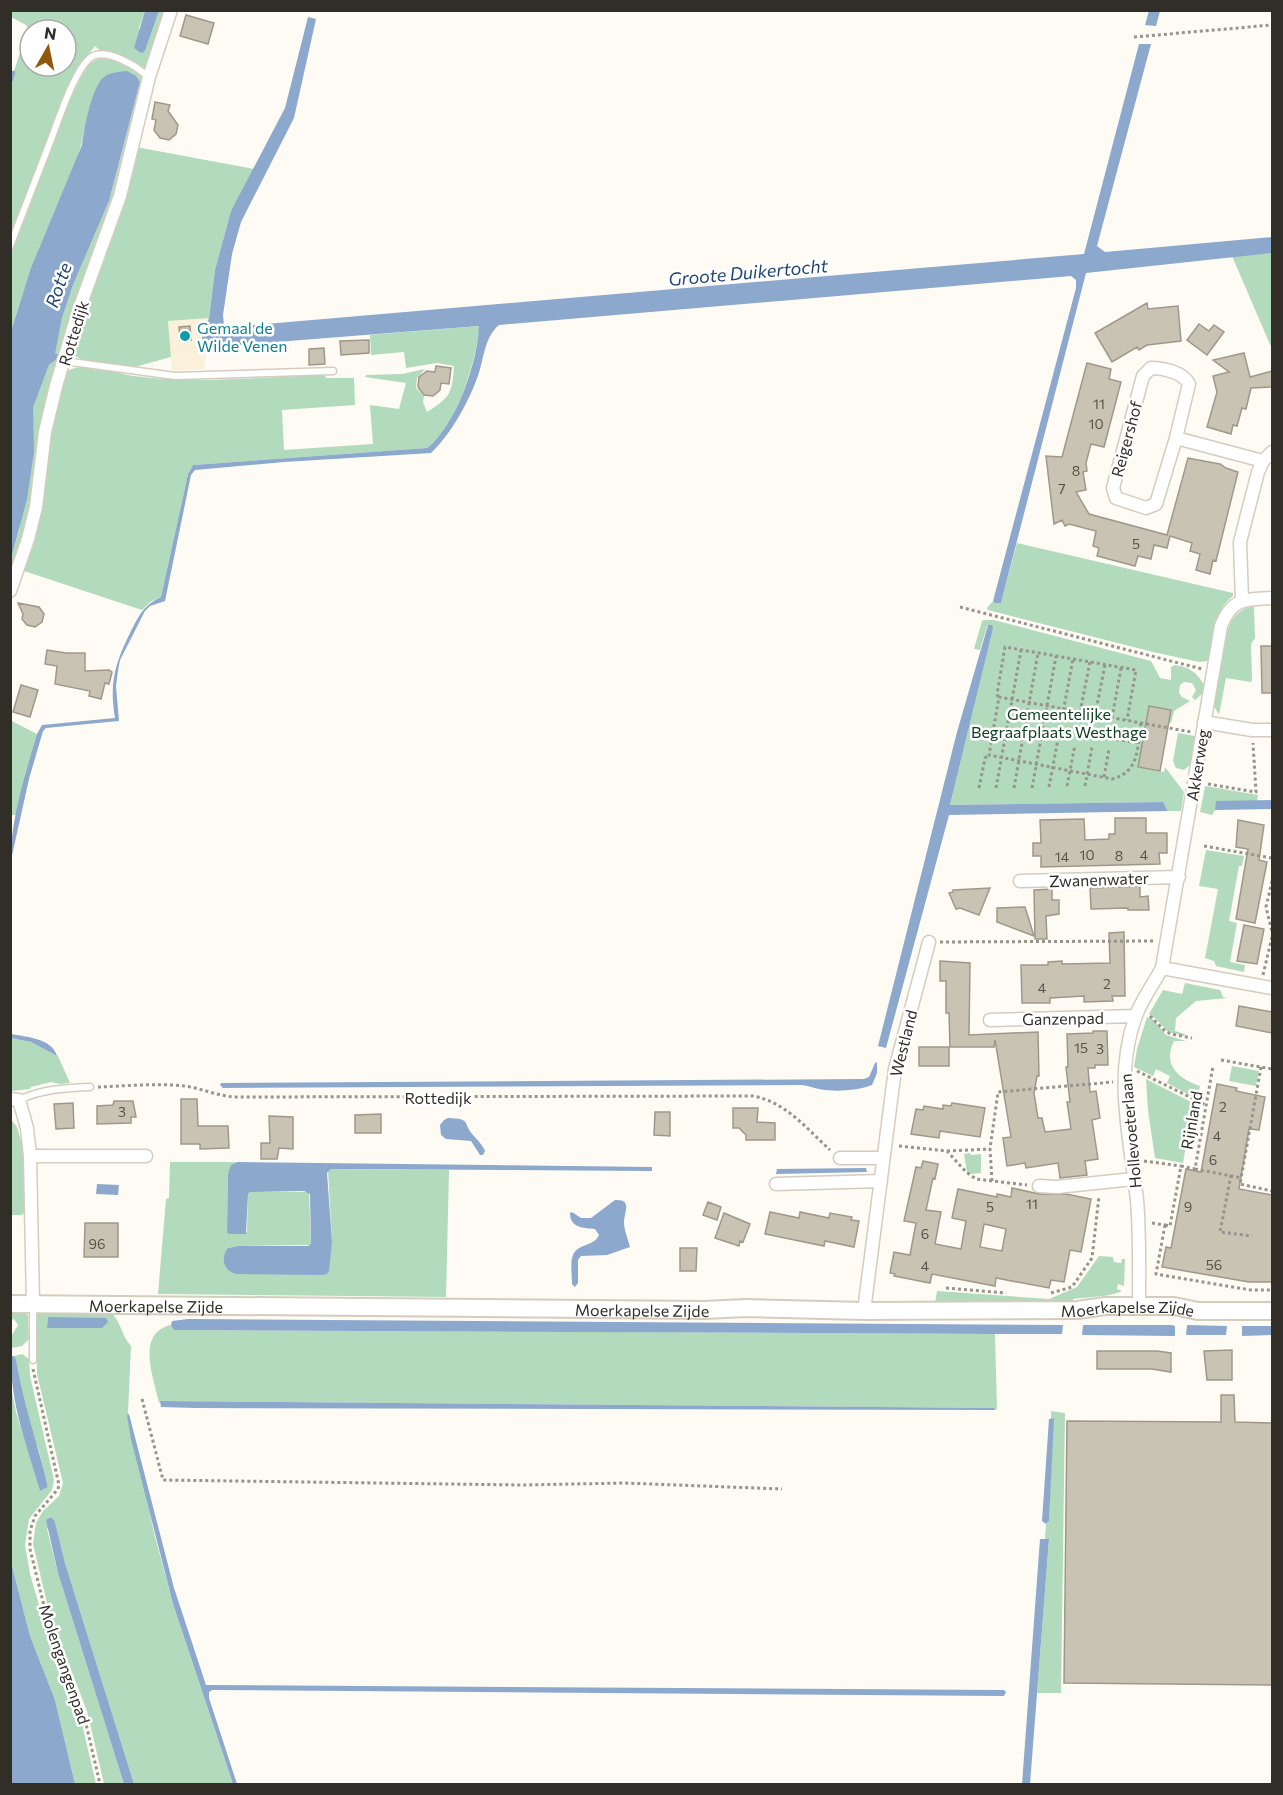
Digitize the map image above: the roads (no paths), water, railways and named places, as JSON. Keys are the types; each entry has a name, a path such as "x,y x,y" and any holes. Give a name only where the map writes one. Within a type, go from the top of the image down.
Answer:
{"street":[{"name":"Rottedijk","path":"10,591 36,507 45,432 64,361 78,312 127,174 149,77 171,10"},
{"name":"Reigershof","path":"1151,368 1181,375 1189,384 1176,438 1156,504 1146,508 1116,498 1113,488 1119,465 1143,376 1151,368"},
{"path":"1176,438 1263,461"},
{"path":"1272,452 1263,461 1258,472 1239,542 1242,600 1272,598"},
{"name":"Akkerweg","path":"1162,968 1212,672 1225,618 1232,607 1242,600"},
{"path":"1203,728 1272,730"},
{"name":"Zwanenwater","path":"1020,881 1179,876"},
{"name":"Westland","path":"864,1311 896,1069 929,942"},
{"path":"1162,968 1267,987"},
{"name":"Hollevoeterlaan","path":"1138,1306 1138,1221 1124,1081 1125,1064 1137,1013 1162,968"},
{"name":"Ganzenpad","path":"990,1020 1137,1013"},
{"path":"15,1100 27,1128 30,1156 33,1304"},
{"path":"840,1158 884,1152"},
{"path":"30,1156 146,1156"},
{"path":"1039,1186 1057,1187 1133,1179"},
{"path":"776,1184 880,1181"},
{"name":"Moerkapelse Zijde","path":"10,1304 704,1310 746,1308 864,1311 1078,1310 1105,1306 1173,1306 1198,1311 1272,1311"}],"lane":[{"path":"10,246 62,112 88,60 98,56 115,57 136,66 149,77"},
{"path":"64,361 137,373 175,376 333,371"},
{"path":"15,1100 54,1089 90,1087"},
{"path":"33,1304 33,1360"}],"water":[{"path":"145,11 159,11 146,48 141,53 134,48"},
{"path":"1149,11 1160,11 1156,26 1145,25"},
{"path":"308,17 316,19 294,118 241,222 232,254 223,315 224,325 230,327 1084,254 1139,44 1151,44 1097,246 1105,252 1272,237 1272,253 1086,273 1001,603 993,601 1076,288 1076,280 1071,276 499,325 490,337 479,374 463,410 445,438 431,453 195,470 191,475 165,601 150,606 145,611 120,660 116,686 119,721 46,728 43,731 29,779 11,860 13,829 20,797 37,734 42,725 115,718 113,684 117,663 125,642 140,615 146,607 161,597 188,474 193,465 427,448 447,425 464,392 475,357 479,326 202,348 202,334 209,318 215,270 231,211 285,108"},
{"name":"Rotte","path":"127,71 136,76 140,82 109,201 73,285 62,318 55,354 58,354 58,358 49,365 33,408 34,452 27,499 11,559 11,331 31,268 82,145 89,108 96,89 107,75"},
{"path":"988,625 992,625 993,629 950,805 1163,802 1168,811 949,815 886,1048 878,1046 957,732"},
{"path":"1272,800 1272,809 1215,810 1216,801"},
{"path":"11,1034 44,1042 50,1045 57,1056 31,1042 11,1038"},
{"path":"877,1062 877,1073 872,1085 860,1089 838,1091 805,1085 223,1088 220,1085 221,1083 864,1079 869,1077"},
{"path":"448,1118 464,1120 484,1149 483,1155 480,1155 471,1141 446,1139 441,1135 440,1125"},
{"path":"237,1162 652,1167 652,1171 331,1169 327,1173 332,1242 327,1274 236,1274 225,1264 224,1256 228,1248 308,1246 311,1244 310,1194 304,1191 250,1192 248,1194 246,1234 227,1233 228,1174 231,1165"},
{"path":"866,1168 867,1172 776,1174 777,1169"},
{"path":"97,1184 119,1185 118,1195 96,1194"},
{"path":"615,1200 621,1200 626,1204 624,1225 630,1247 607,1255 581,1256 578,1260 578,1283 575,1287 572,1284 573,1255 578,1248 594,1242 599,1235 595,1229 582,1227 572,1222 570,1213 581,1218 591,1218"},
{"path":"48,1317 106,1318 108,1322 102,1328 47,1328"},
{"path":"188,1319 1063,1325 1062,1334 995,1334 174,1330 171,1325 172,1321"},
{"path":"1083,1325 1172,1325 1175,1326 1175,1336 1082,1335"},
{"path":"1187,1325 1227,1326 1226,1335 1186,1335"},
{"path":"1242,1326 1272,1326 1272,1335 1242,1336"},
{"path":"11,1356 14,1356 16,1360 48,1487 40,1491 16,1408"},
{"path":"160,1401 994,1408 996,1410 195,1408 161,1407"},
{"path":"129,1414 174,1588 206,1685 1004,1690 1006,1692 1004,1696 212,1690 209,1692 209,1698 237,1784 233,1784 173,1604 131,1439 127,1415"},
{"path":"1054,1418 1049,1521 1046,1524 1042,1521 1049,1419"},
{"path":"49,1518 55,1522 65,1563 134,1784 124,1784 58,1573 46,1520"},
{"path":"1040,1539 1049,1539 1030,1784 1022,1784"},
{"path":"11,1562 30,1636 55,1700 75,1784 11,1784"}],"waterway":[{"path":"10,82 13,73"}],"place":[{"name":"Gemaal de Wilde Venen","path":"185,336"}],"water label":[{"name":"Groote Duikertocht","path":"748,272"}],"park label":[{"name":"Gemeentelijke Begraafplaats Westhage","path":"1059,722"}]}
